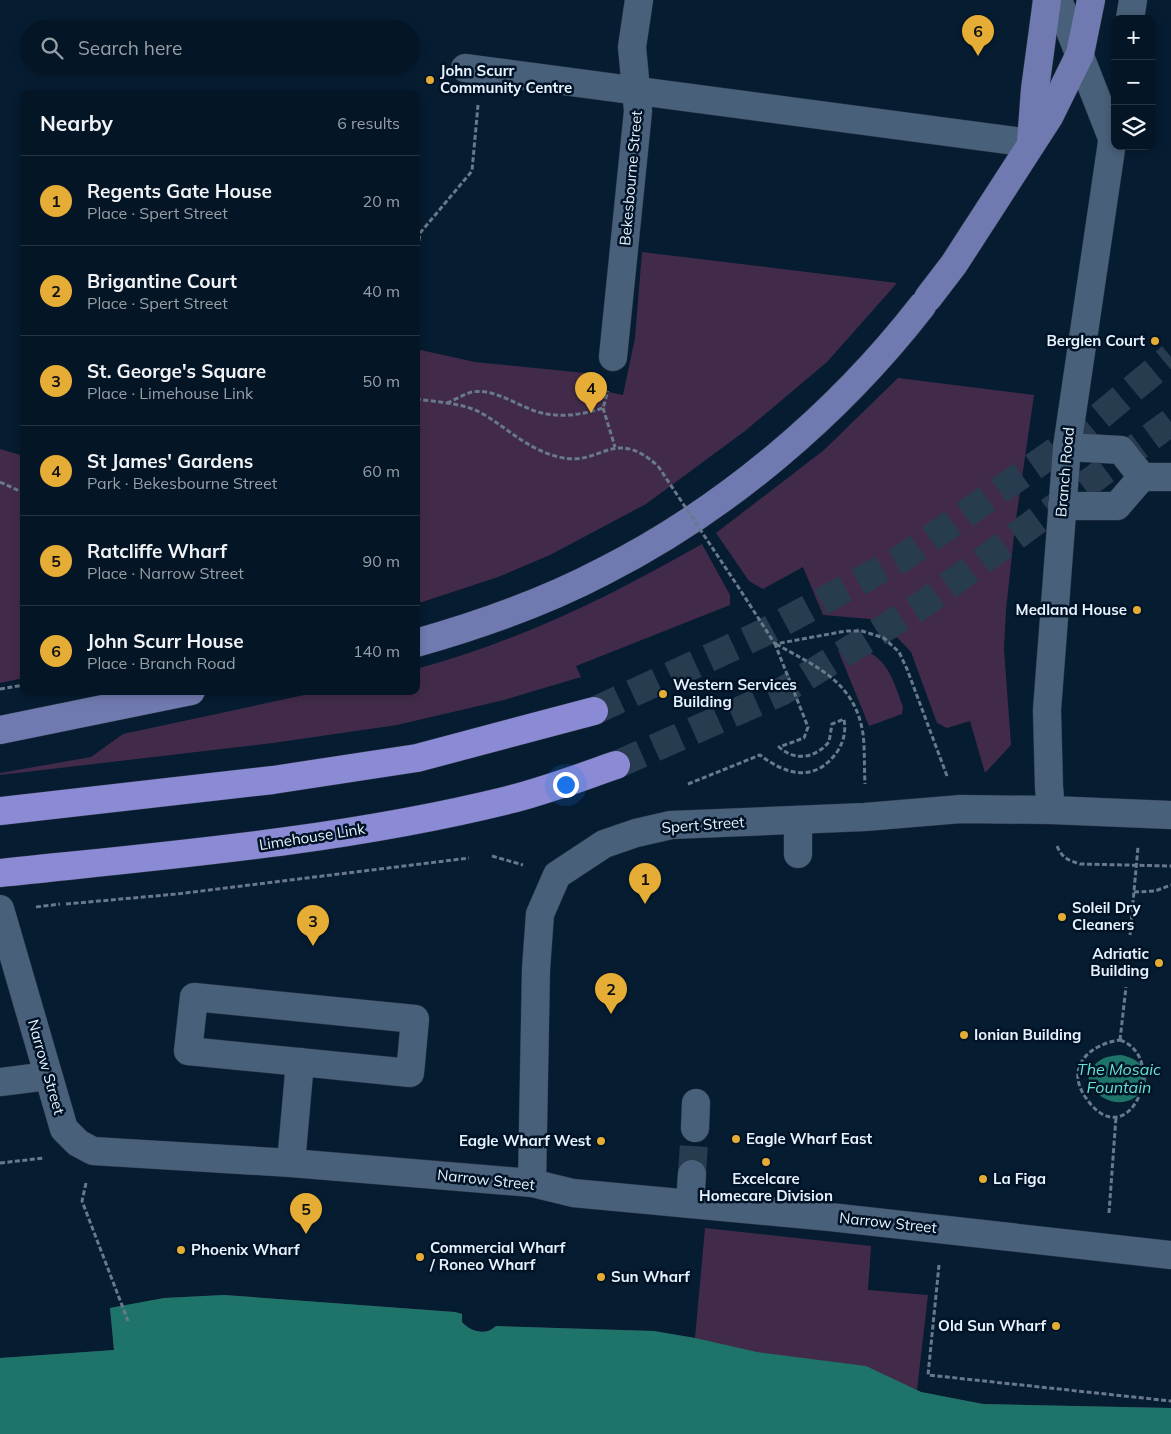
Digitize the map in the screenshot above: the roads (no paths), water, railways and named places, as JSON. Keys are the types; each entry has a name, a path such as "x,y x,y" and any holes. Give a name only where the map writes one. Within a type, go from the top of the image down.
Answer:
{"highway":[{"path":"0,811 273,780 417,758 594,711"},
{"name":"Limehouse Link","path":"0,872 251,847 409,822 510,800 616,765"}],"main road":[{"path":"1031,143 1035,89 1047,0"},
{"path":"420,642 462,630 535,602 604,572 683,526 762,467 832,406 898,336 925,302 954,264 1008,183 1031,143 1049,118 1080,54 1091,0"},
{"path":"0,730 171,695"}],"street":[{"name":"Bekesbourne Street","path":"613,357 626,244 638,111 632,47 639,0"},
{"name":"Branch Road","path":"1058,0 1111,123"},
{"path":"1131,15 1133,0"},
{"path":"473,69 1031,143"},
{"name":"Branch Road","path":"1052,810 1049,787 1047,710 1067,446 1111,150"},
{"path":"1067,446 1121,450 1142,477"},
{"path":"1062,506 1117,506 1142,477 1171,477"},
{"name":"Spert Street","path":"532,1183 536,969 540,914 557,875 604,844 636,833 671,825 798,820 961,809 1052,810 1171,815"},
{"path":"798,820 798,854"},
{"name":"Narrow Street","path":"3,921 64,1129 78,1143 93,1150 292,1163 532,1183 573,1193 1171,1255"},
{"path":"194,997 415,1019 410,1073 300,1062 188,1051 194,997"},
{"path":"292,1163 300,1062"},
{"path":"0,1082 48,1076"},
{"path":"690,1204 692,1174"}],"water":[{"name":"The Mosaic Fountain","path":"1121,1055 1136,1061 1144,1069 1146,1078 1144,1088 1137,1096 1127,1101 1115,1102 1096,1093 1091,1086 1088,1076 1094,1066 1101,1060 1110,1056"},
{"path":"224,1295 455,1312 462,1314 462,1322 470,1328 483,1332 496,1326 654,1331 757,1352 866,1366 921,1392 983,1404 1171,1408 1171,1434 0,1434 0,1358 114,1350 110,1308 164,1298"}],"tunnel":[{"path":"594,711 763,633 904,557 1070,441 1171,357"},
{"path":"616,765 781,692 922,605 1171,422"},
{"path":"692,1174 695,1128"}],"place":[{"name":"John Scurr House","path":"978,56"},
{"name":"John Scurr Community Centre","path":"430,80"},
{"name":"Berglen Court","path":"1155,341"},
{"name":"St James' Gardens","path":"591,413"},
{"name":"Medland House","path":"1137,610"},
{"name":"Western Services Building","path":"663,694"},
{"name":"Regents Gate House","path":"645,904"},
{"name":"Soleil Dry Cleaners","path":"1062,917"},
{"name":"St. George's Square","path":"313,946"},
{"name":"Adriatic Building","path":"1159,963"},
{"name":"Brigantine Court","path":"611,1014"},
{"name":"Ionian Building","path":"964,1035"},
{"name":"Eagle Wharf East","path":"736,1139"},
{"name":"Eagle Wharf West","path":"601,1141"},
{"name":"Excelcare Homecare Division","path":"766,1162"},
{"name":"La Figa","path":"983,1179"},
{"name":"Ratcliffe Wharf","path":"306,1234"},
{"name":"Phoenix Wharf","path":"181,1250"},
{"name":"Commercial Wharf / Roneo Wharf","path":"420,1257"},
{"name":"Sun Wharf","path":"601,1277"},
{"name":"Old Sun Wharf","path":"1056,1326"}]}
